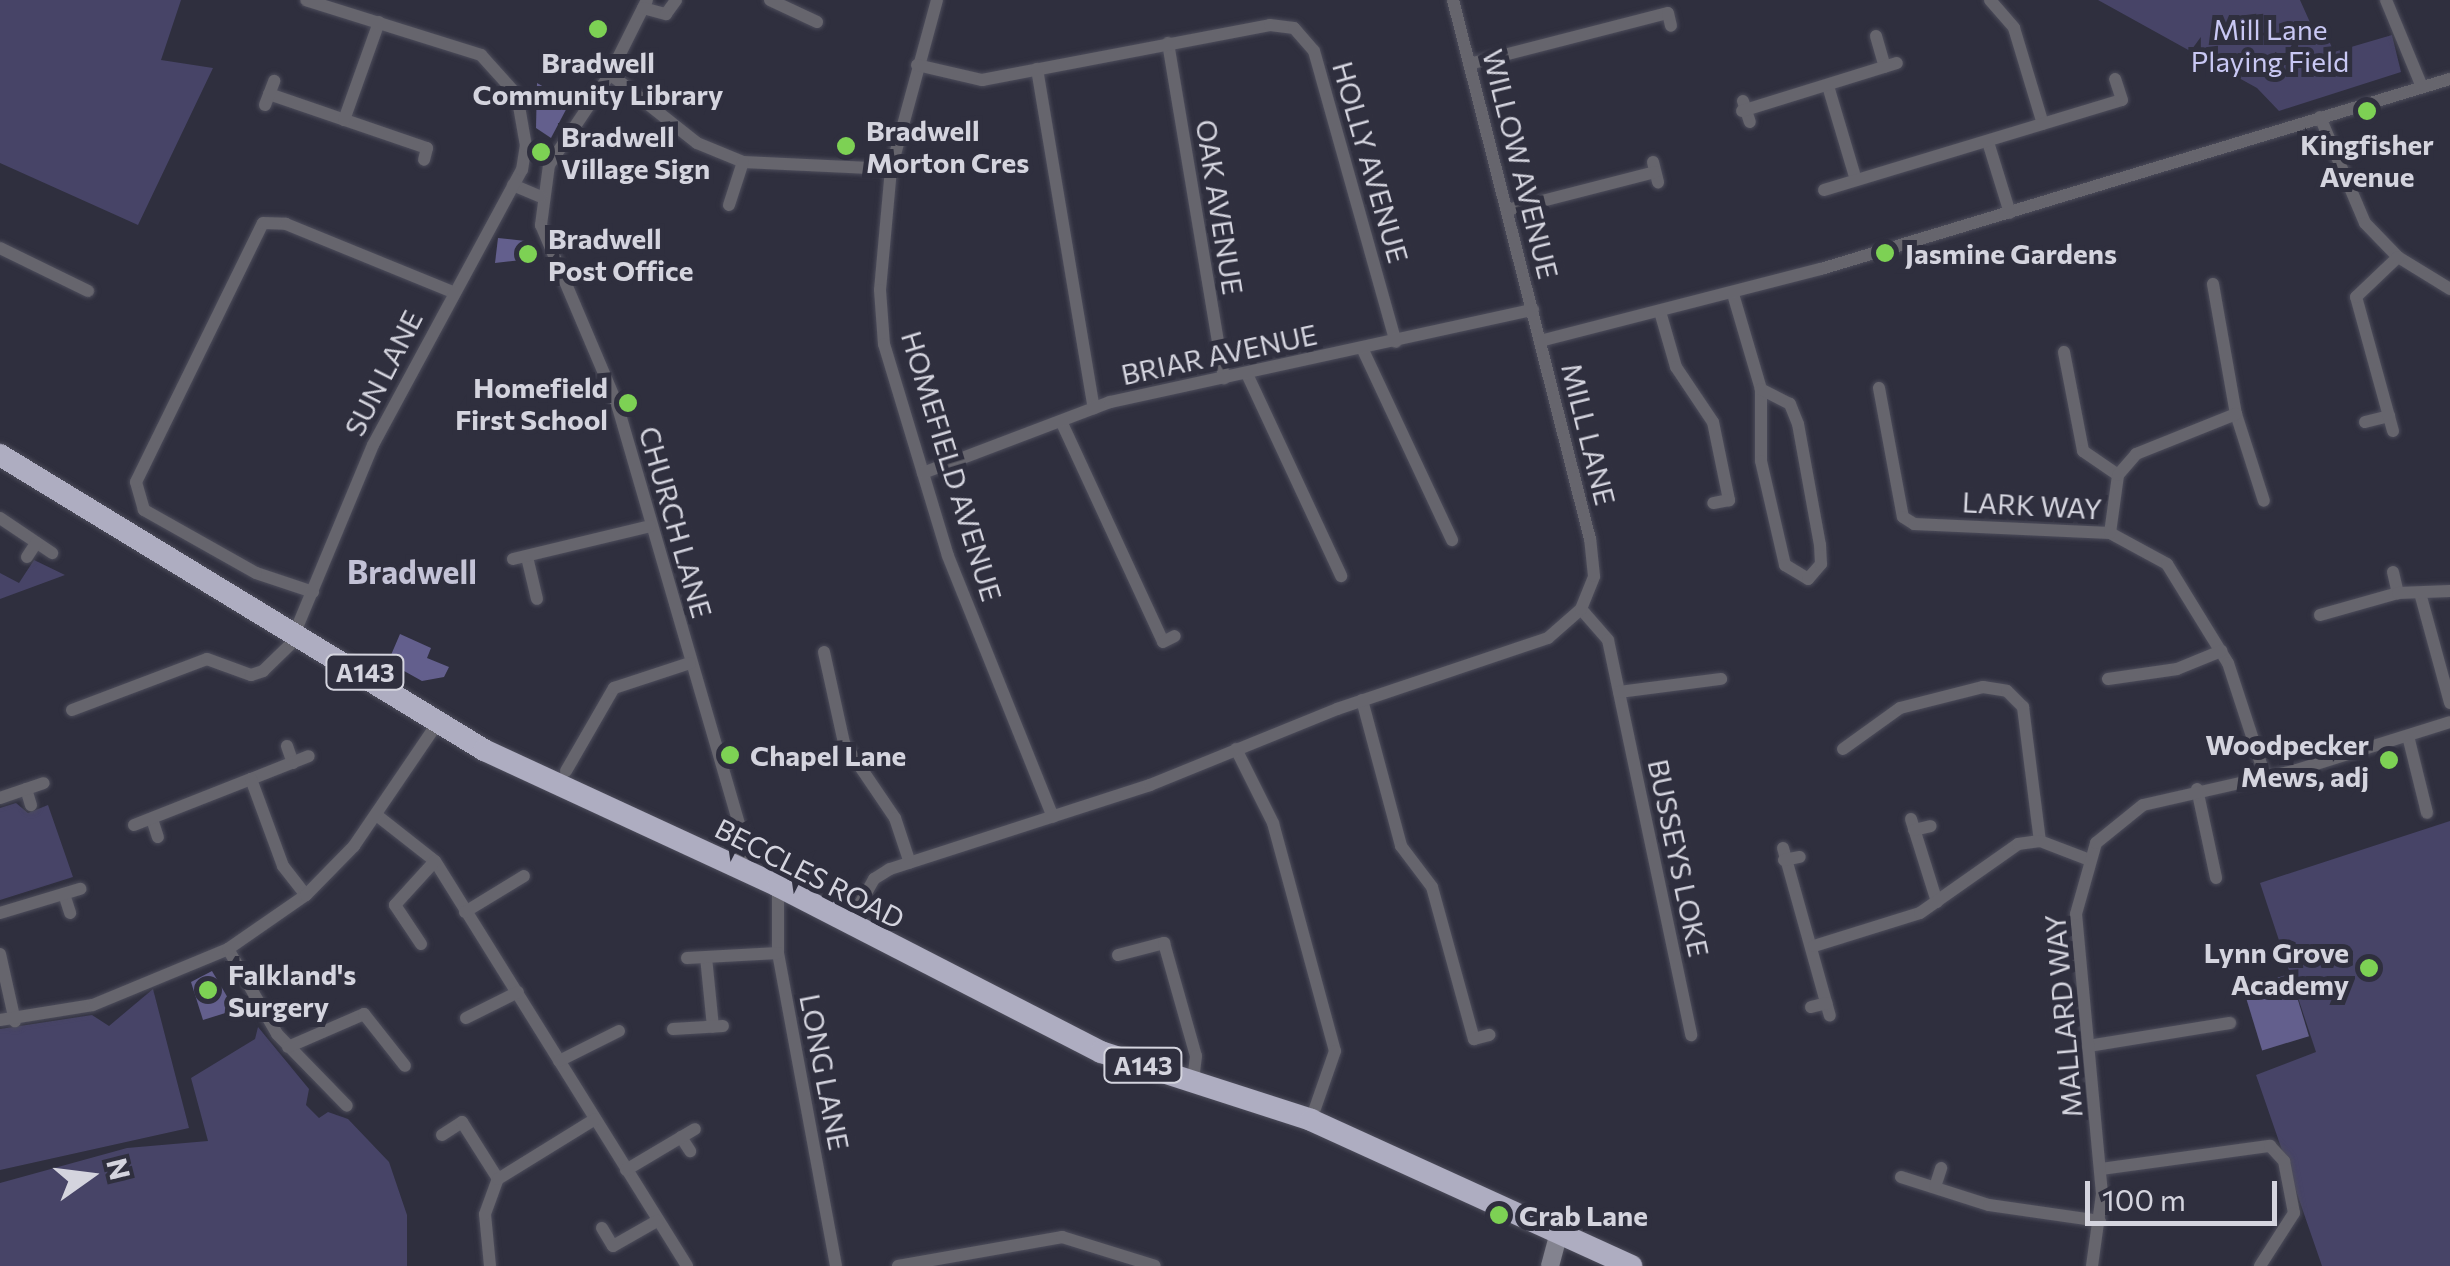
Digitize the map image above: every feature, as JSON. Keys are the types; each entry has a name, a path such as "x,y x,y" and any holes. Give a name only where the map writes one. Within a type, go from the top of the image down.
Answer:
{"highway":[{"name":"BECCLES ROAD","path":"0,454 532,773 778,886 1030,1020 1310,1120 1631,1266"}],"street":[{"path":"306,0 379,22 344,120"},
{"path":"513,185 540,197 558,148 610,74 644,4 666,14 676,0"},
{"path":"770,0 818,22"},
{"name":"HOMEFIELD AVENUE","path":"937,0 891,169 881,317 922,474 1053,817"},
{"name":"WILLOW AVENUE","path":"1453,0 1540,342"},
{"path":"1990,0 2014,28 2043,124"},
{"path":"2386,0 2422,87"},
{"path":"1470,64 1668,13"},
{"name":"SUN LANE","path":"299,632 373,445 513,185 526,146 522,108 497,67 461,45 379,22"},
{"name":"HOLLY AVENUE","path":"917,64 982,80 1277,24 1308,40 1396,342"},
{"path":"1745,111 1891,65 1876,36"},
{"name":"OAK AVENUE","path":"1168,44 1224,378"},
{"path":"1037,69 1094,408"},
{"path":"610,74 697,144 743,162 891,169"},
{"path":"1824,190 2122,100 2115,79"},
{"name":"MILL LANE","path":"1582,609 1594,559 1540,342 1661,315 2450,79"},
{"path":"1828,86 1856,180"},
{"path":"269,93 428,148"},
{"path":"2320,117 2348,198 2398,257 2450,288"},
{"path":"1988,142 2010,213"},
{"path":"729,204 743,162"},
{"path":"1507,210 1655,172"},
{"name":"CHURCH LANE","path":"540,197 543,239 617,404 744,839 741,869"},
{"path":"313,592 256,573 144,510 134,487 143,465 263,223 286,224 453,292"},
{"path":"0,248 88,290"},
{"path":"2393,431 2356,297 2398,257"},
{"path":"2213,284 2236,414 2264,502"},
{"path":"1733,294 1760,390 1761,461 1784,565 1808,578 1821,564 1820,546 1798,424 1790,404 1760,390"},
{"name":"BRIAR AVENUE","path":"922,474 1094,408 1533,310"},
{"path":"1661,315 1676,367 1713,422 1729,500 1712,503"},
{"path":"1363,350 1452,540"},
{"path":"2064,352 2083,451 2118,475"},
{"path":"1247,374 1341,576"},
{"name":"LARK WAY","path":"1880,388 1904,517 1914,524 2110,533 2167,564 2220,651 2265,776"},
{"path":"2110,533 2118,475 2152,444 2236,414"},
{"path":"2365,422 2389,416"},
{"path":"1061,420 1163,642"},
{"path":"0,518 52,554"},
{"path":"536,599 520,558 650,526"},
{"path":"27,556 36,543"},
{"path":"2393,572 2398,593"},
{"path":"2320,615 2398,593 2450,590"},
{"path":"2420,593 2450,704"},
{"path":"848,925 874,878 1053,817 1362,700 1548,638 1582,609"},
{"name":"BUSSEYS LOKE","path":"1582,609 1606,635 1691,1035"},
{"path":"72,710 207,659 251,675 263,671 299,632"},
{"path":"2108,679 2177,670 2220,651"},
{"path":"824,652 844,743 896,818 910,863"},
{"path":"566,771 608,693 690,663"},
{"path":"1619,692 1721,680"},
{"path":"1843,749 1900,708 1983,687 2007,690 2022,707 2040,841"},
{"path":"1362,700 1401,846 1432,887 1467,1041 1489,1035"},
{"path":"0,1020 15,1022 107,1006 228,949 306,895 379,817 440,721"},
{"path":"1814,946 1886,929 1937,902 2004,852 2040,841 2087,859 2143,805 2408,740 2450,722"},
{"path":"2408,740 2427,813"},
{"path":"287,746 293,763"},
{"path":"1236,749 1273,823 1335,1050 1310,1120"},
{"path":"134,825 309,756"},
{"path":"251,779 284,866 306,895"},
{"path":"0,798 44,783"},
{"path":"26,789 31,805"},
{"path":"2197,789 2216,878"},
{"path":"379,817 435,862 686,1266"},
{"path":"152,819 158,837"},
{"path":"1931,826 1913,825 1937,902"},
{"path":"1800,857 1784,854 1814,946 1828,1009 1811,1006"},
{"name":"MALLARD WAY","path":"2087,859 2076,914 2101,1169 2100,1221 2092,1266"},
{"path":"420,944 395,905 435,862"},
{"path":"465,912 524,876"},
{"name":"LONG LANE","path":"778,886 778,952 836,1266"},
{"path":"0,913 80,889"},
{"path":"64,894 70,913"},
{"path":"1118,955 1164,943 1196,1056 1193,1081"},
{"path":"228,949 288,1047 347,1106"},
{"path":"687,958 778,952"},
{"path":"0,954 15,1022"},
{"path":"674,1029 718,1026 706,957"},
{"path":"466,1018 518,992"},
{"path":"288,1047 364,1014 405,1066"},
{"path":"2088,1046 2230,1023"},
{"path":"559,1060 619,1031"},
{"path":"490,1266 485,1214 498,1179 595,1119"},
{"path":"442,1135 462,1122 498,1179"},
{"path":"626,1170 695,1129"},
{"path":"682,1137 690,1151"},
{"path":"2101,1169 2270,1146 2284,1161 2294,1213 2260,1266"},
{"path":"1934,1187 1940,1168"},
{"path":"1900,1177 1988,1205 2100,1221"},
{"path":"602,1228 613,1246 657,1221"},
{"path":"1550,1266 1558,1232"},
{"path":"898,1266 1062,1237 1156,1266"}],"green space":[{"path":"0,0 181,0 161,60 213,68 138,225 0,163"},
{"name":"Mill Lane Playing Field","path":"2098,0 2300,0 2317,38 2326,34 2334,52 2392,35 2401,72 2279,111 2257,88"},
{"path":"34,560 65,575 0,599 0,573 19,583"},
{"path":"16,803 28,813 48,805 73,877 0,900 0,808"},
{"name":"Lynn Grove Academy","path":"2450,821 2450,1266 2322,1266 2256,1075 2316,1052 2260,883"},
{"path":"153,989 189,1128 0,1170 0,1029 92,1015 109,1026"},
{"path":"258,1027 309,1089 306,1105 319,1118 328,1112 348,1119 389,1162 407,1215 407,1266 0,1266 0,1183 127,1148 208,1141 191,1078 255,1039"}],"building":[{"path":"537,83 570,102 551,138 536,128"},
{"path":"498,238 534,242 531,259 495,263"},
{"path":"400,634 431,648 427,658 449,667 444,677 422,681 388,662"},
{"name":"Falkland's Surgery","path":"212,971 235,1010 203,1020 191,982"},
{"path":"2290,974 2309,1036 2262,1050 2243,988"}],"place":[{"name":"Bradwell Community Library","path":"598,29"},
{"name":"Kingfisher Avenue","path":"2367,111"},
{"name":"Bradwell Morton Cres","path":"846,146"},
{"name":"Bradwell Village Sign","path":"541,152"},
{"name":"Jasmine Gardens","path":"1885,253"},
{"name":"Bradwell Post Office","path":"528,254"},
{"name":"Homefield First School","path":"628,403"},
{"name":"Chapel Lane","path":"730,755"},
{"name":"Woodpecker Mews, adj","path":"2389,760"},
{"name":"Lynn Grove Academy","path":"2369,968"},
{"name":"Falkland's Surgery","path":"208,990"},
{"name":"Crab Lane","path":"1499,1215"}],"district":[{"name":"Bradwell","path":"412,571"}]}
